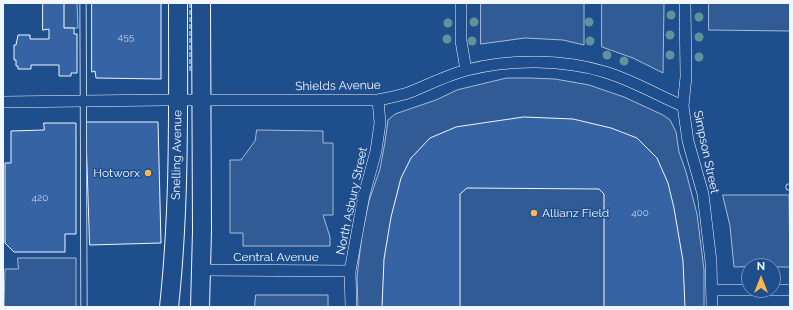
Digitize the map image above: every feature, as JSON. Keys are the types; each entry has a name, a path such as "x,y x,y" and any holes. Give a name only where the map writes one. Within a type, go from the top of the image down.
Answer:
{"main road":[{"name":"Snelling Avenue","path":"169,307 176,210 178,3"},
{"name":"Snelling Avenue","path":"200,307 202,3"}],"street":[{"path":"461,3 461,41 466,70"},
{"name":"Simpson Street","path":"685,3 686,77 683,106 688,141 703,194 713,290 712,307"},
{"name":"Shields Avenue","path":"3,102 378,100 407,93 466,70 488,65 528,61 585,67 606,72 638,84 683,106"},
{"name":"North Asbury Street","path":"351,307 350,270 364,195 379,134 378,100"},
{"name":"Central Avenue","path":"201,270 350,270"},
{"path":"713,290 741,290"}],"lane":[{"path":"83,3 82,102 84,307"}],"shaded area":[{"path":"64,3 77,3 78,28 64,28"},
{"path":"481,3 584,3 584,45 563,40 525,38 481,44"},
{"path":"602,3 664,3 663,73 633,58 602,47"},
{"path":"709,3 790,3 790,31 709,30"},
{"name":"Allianz Field","path":"507,78 555,79 589,85 624,97 663,115 670,120 676,132 679,152 697,214 704,270 704,307 358,307 357,277 362,234 369,201 380,169 388,120 395,114 436,100 457,90"},
{"path":"257,130 323,131 323,143 333,143 333,215 323,215 330,237 330,246 243,246 243,233 230,233 230,160 241,160 255,141"},
{"path":"723,195 789,195 790,267 781,267 781,258 741,258 741,267 734,267 730,226"},
{"path":"18,258 76,258 76,307 4,307 5,269 18,269"},
{"path":"256,295 328,295 328,307 255,307"}],"building":[{"path":"43,3 64,3 64,28 74,28 74,34 77,34 77,73 71,73 71,76 59,76 59,65 31,65 31,69 18,69 18,66 16,66 16,60 14,60 14,45 16,45 18,35 30,35 30,39 49,39 49,29 43,30"},
{"path":"92,3 161,3 161,79 96,78 95,71 92,72"},
{"name":"Allianz Field","path":"524,117 573,119 611,128 637,138 657,158 668,183 674,208 683,261 685,307 604,307 604,194 599,189 467,188 460,194 460,307 382,307 384,259 391,217 401,178 411,158 430,138 456,127"},
{"path":"86,122 158,122 161,243 90,245"},
{"path":"44,123 76,123 76,234 65,234 65,252 14,252 5,243 5,163 11,163 11,131 44,130"}],"fence":[{"path":"190,3 190,71"}],"place":[{"name":"Hotworx","path":"148,173"},
{"name":"Allianz Field","path":"534,213"}]}
